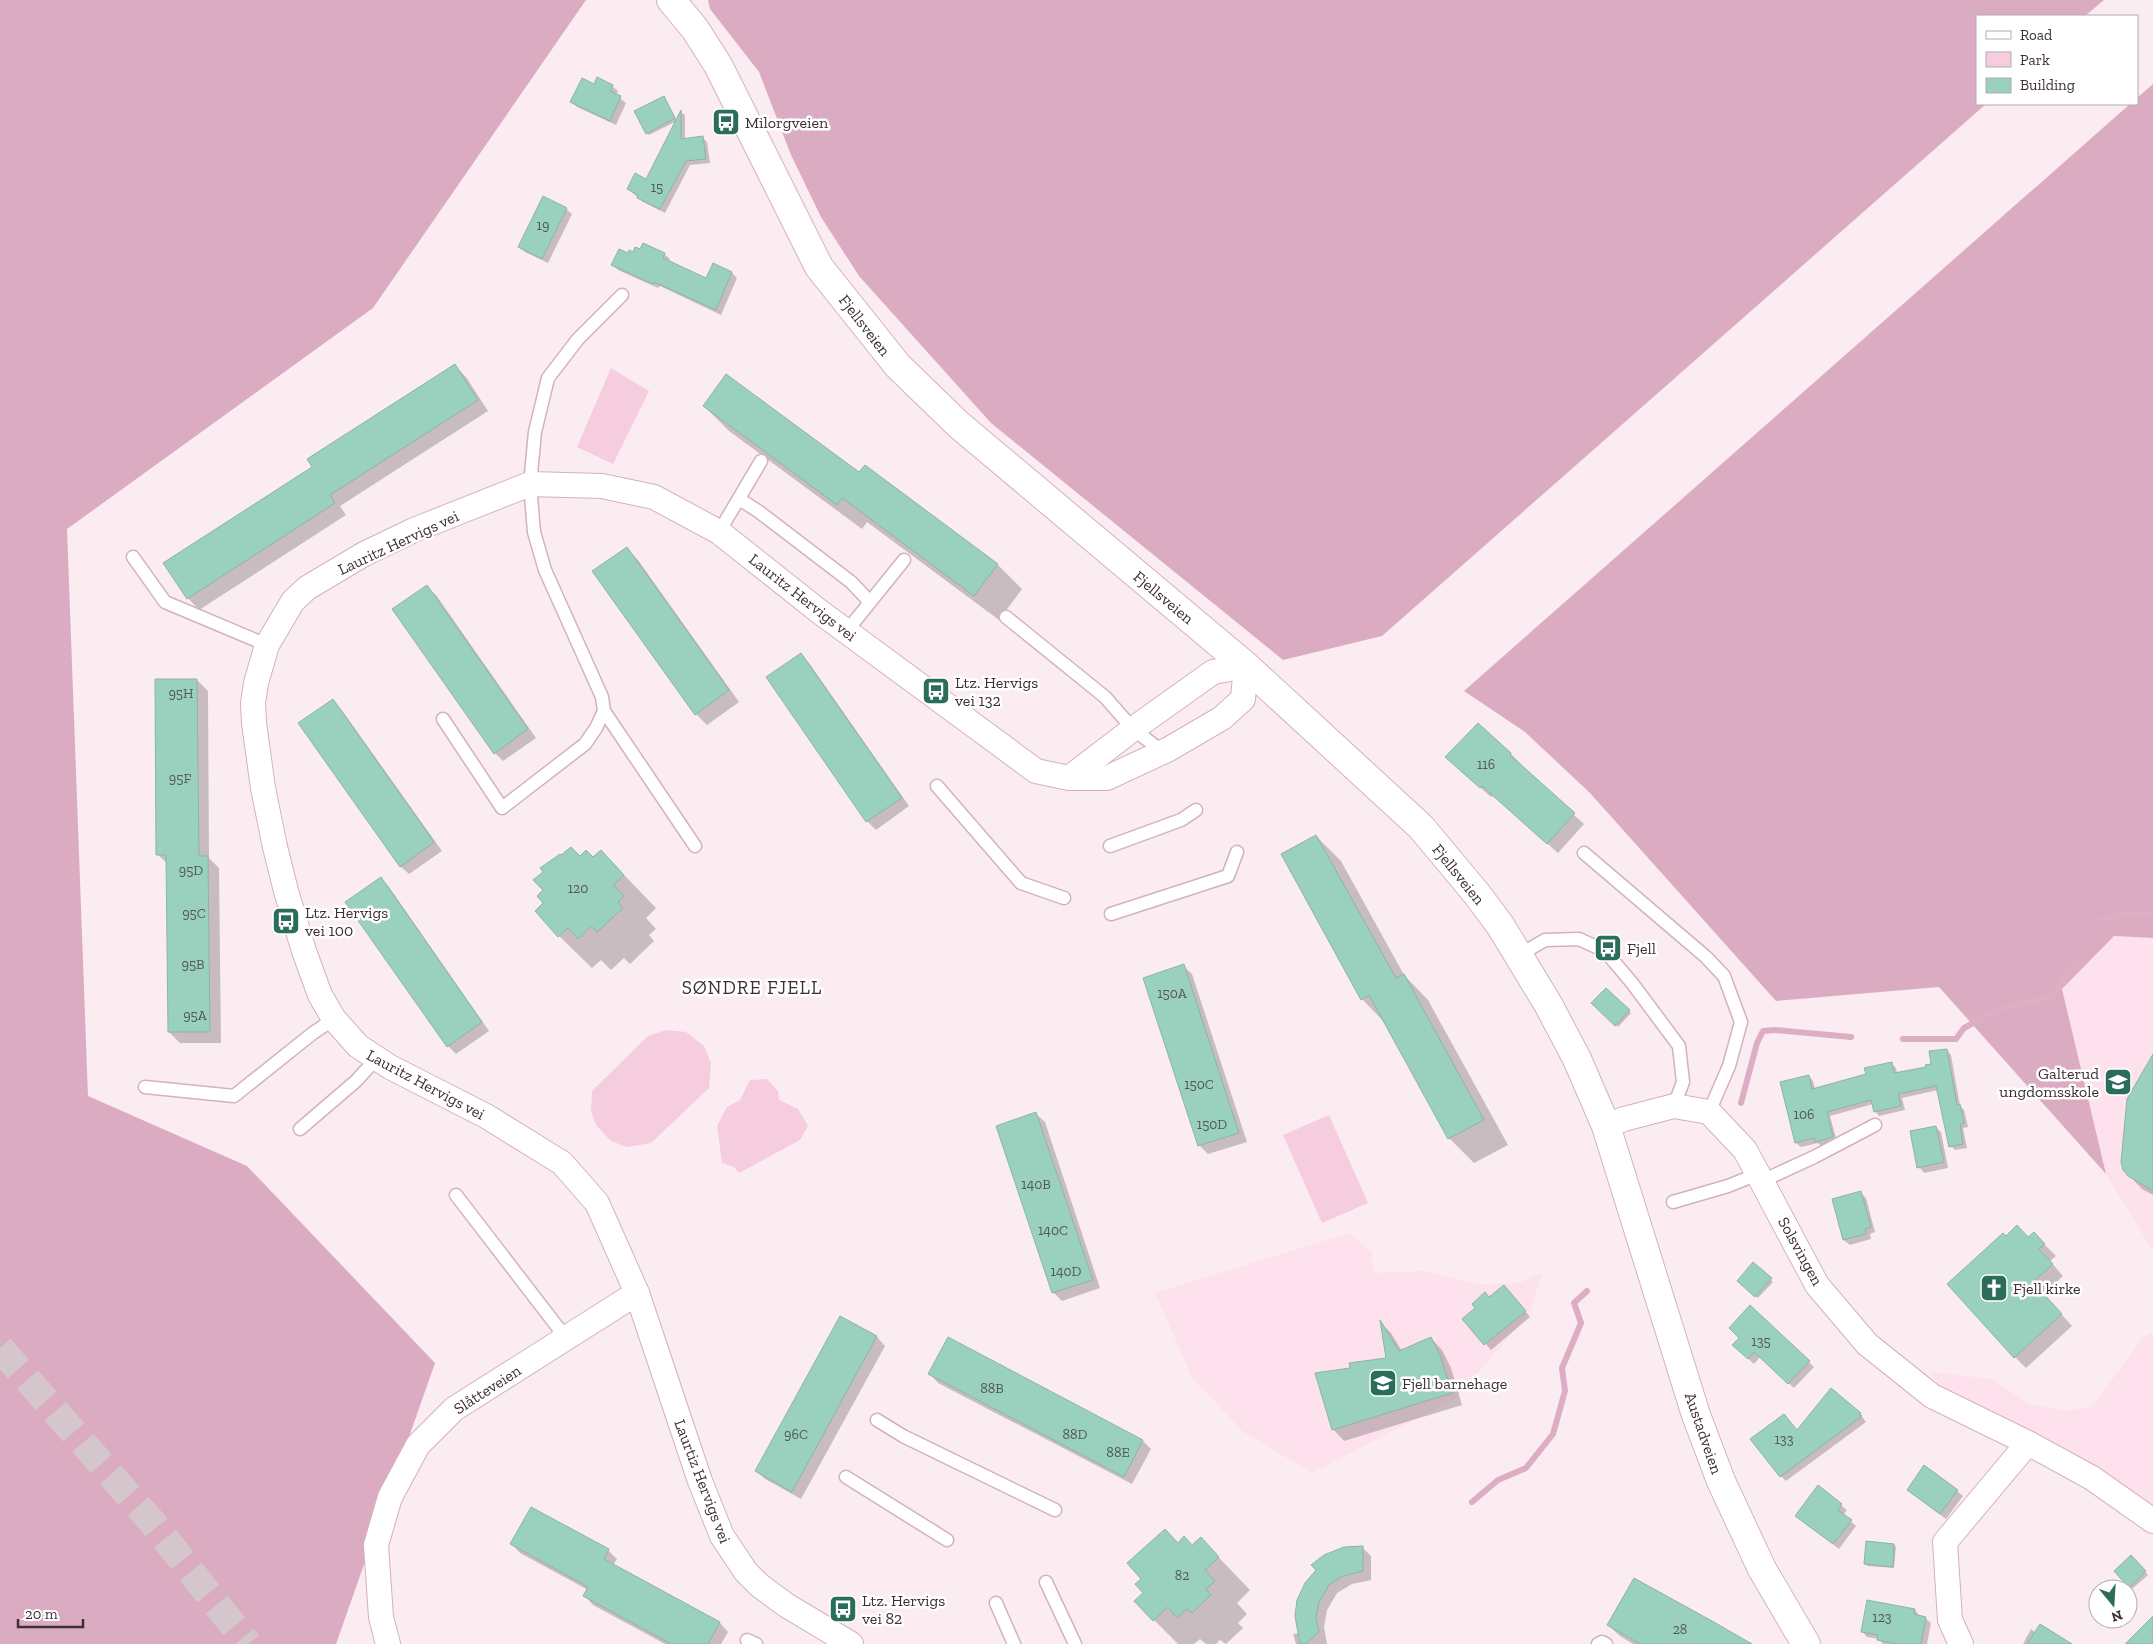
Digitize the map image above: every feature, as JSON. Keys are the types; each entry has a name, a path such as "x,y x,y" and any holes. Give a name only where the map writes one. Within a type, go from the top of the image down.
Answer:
{"main road":[{"name":"Fjellsveien","path":"671,0 695,29 722,72 819,267 898,366 959,425 1246,666 1421,827 1476,893 1519,955 1577,1059 1606,1126 1633,1210"},
{"name":"Austadveien","path":"1633,1210 1696,1415 1721,1481 1762,1569 1806,1644"}],"street":[{"name":"Lauritz Hervigs vei","path":"637,1293 597,1203 562,1163 486,1116 390,1067 358,1046 334,1019 320,995 286,891 263,788 253,703 256,683 267,645 293,601 307,588 364,554 414,530 530,484 602,486 654,497 719,532 846,632 1036,771 1069,778 1107,778 1162,752 1222,718 1243,699 1246,666"},
{"path":"1069,778 1133,729 1213,672 1246,666"},
{"path":"1606,1126 1624,1118 1674,1106 1709,1112"},
{"name":"Solsvingen","path":"1709,1112 1745,1150 1817,1285 1867,1344 1932,1396 2028,1442 2092,1478 2153,1520"},
{"name":"Slåtteveien","path":"388,1644 381,1617 376,1545 390,1497 418,1445 454,1408 637,1293"},
{"name":"Laurtiz Hervigs vei","path":"637,1293 695,1464 722,1536 746,1572 759,1585 786,1604 824,1637 851,1644"},
{"path":"1961,1644 1950,1620 1945,1542 2028,1442"}],"lane":[{"path":"622,296 578,339 548,378 535,432 530,484 534,532 545,570 602,697 604,711 695,846"},
{"path":"719,532 761,461"},
{"path":"739,499 758,511 851,582 870,602"},
{"path":"133,557 165,602 267,645"},
{"path":"846,632 904,560"},
{"path":"1006,617 1105,697 1133,729 1162,752"},
{"path":"443,719 502,808 585,744 596,728 604,711"},
{"path":"937,786 1021,884 1064,898"},
{"path":"1110,846 1181,820 1196,810"},
{"path":"1111,914 1228,876 1237,852"},
{"path":"1584,853 1706,957 1724,976 1741,1022 1729,1066 1709,1112"},
{"path":"1519,955 1545,940 1579,939 1605,951 1632,983 1678,1046 1682,1082 1674,1106"},
{"path":"145,1087 234,1096 313,1033 334,1019"},
{"path":"300,1129 356,1082 377,1058"},
{"path":"1673,1202 1760,1178 1814,1157 1874,1125"},
{"path":"456,1195 566,1338"},
{"path":"877,1420 903,1436 1055,1510"},
{"path":"846,1478 947,1540"},
{"path":"1046,1582 1075,1644"},
{"path":"996,1603 1014,1644"},
{"path":"1598,1644 1602,1642 1606,1644"}],"shaded area":[{"path":"0,0 586,0 373,308 67,529 88,1096 247,1166 435,1363 336,1644 0,1644"},
{"path":"708,0 2104,0 2086,15 1976,15 1976,105 1985,105 1382,636 1283,660 991,423 859,276 821,217 791,155 759,72 710,9"},
{"path":"2153,84 2153,938 2114,936 2062,989 2106,1174 1939,987 1776,1001 1590,793 1525,732 1464,691 2129,105 2138,105 2138,97"},
{"name":"Galterud ungdomsskole","path":"2114,936 2153,938 2153,1251 2106,1174 2062,989"},
{"path":"1349,1233 1372,1252 1373,1273 1423,1271 1478,1284 1518,1283 1542,1273 1531,1311 1456,1398 1312,1473 1242,1431 1192,1377 1155,1293"},
{"path":"2153,1332 2153,1520 1954,1401 1929,1372 1992,1379 2029,1404 2064,1411 2093,1406 2143,1337"}],"green space":[{"path":"611,368 649,391 613,464 577,447"},
{"path":"666,1030 686,1032 704,1046 711,1063 709,1088 651,1143 627,1147 611,1141 596,1125 591,1111 592,1091 648,1036"},
{"path":"767,1079 778,1091 779,1100 798,1109 808,1126 800,1140 739,1173 734,1167 722,1163 717,1126 727,1107 740,1100 750,1080"},
{"path":"1329,1115 1368,1203 1322,1223 1283,1135"}],"building":[{"path":"597,77 613,85 610,91 621,96 610,121 570,102 582,78 594,84"},
{"path":"664,96 675,118 646,134 634,111"},
{"path":"681,110 681,139 703,136 706,159 686,161 660,209 637,198 638,195 627,189 635,173 646,179"},
{"path":"543,196 567,208 542,259 518,247"},
{"path":"643,243 665,253 663,258 706,278 713,263 732,272 716,310 611,265 619,249 628,253 629,250 633,252 635,247 640,249"},
{"path":"455,364 478,400 330,495 335,503 187,599 163,563 312,467 307,459"},
{"path":"726,374 859,472 865,465 998,564 974,596 842,498 837,505 703,406"},
{"path":"627,547 729,690 695,715 592,571"},
{"path":"427,585 528,729 494,754 392,609"},
{"path":"801,653 902,798 866,822 766,677"},
{"path":"155,679 197,679 199,856 208,856 210,1032 168,1032 166,855 156,855"},
{"path":"333,699 434,842 400,867 298,723"},
{"path":"1478,723 1511,753 1510,755 1575,813 1547,844 1482,786 1480,788 1445,757"},
{"path":"1316,835 1396,978 1404,974 1484,1120 1448,1139 1369,995 1361,1000 1281,854"},
{"path":"571,847 580,856 586,850 593,857 601,850 624,875 614,885 624,896 618,902 623,908 597,932 591,926 578,939 568,928 558,937 535,911 543,903 537,896 543,890 533,880 543,872 540,868"},
{"path":"381,877 482,1022 447,1047 345,902"},
{"path":"1184,964 1239,1133 1198,1146 1143,978"},
{"path":"1606,988 1630,1010 1615,1026 1591,1003"},
{"path":"1947,1049 1957,1105 1960,1104 1964,1123 1960,1124 1963,1144 1949,1147 1936,1086 1898,1094 1901,1106 1874,1112 1871,1100 1827,1112 1833,1137 1815,1142 1814,1138 1795,1143 1780,1082 1809,1075 1812,1089 1866,1074 1864,1068 1892,1062 1894,1073 1926,1067 1925,1065 1931,1064 1929,1051"},
{"path":"2153,1054 2153,1191 2128,1176 2123,1170 2121,1162 2127,1099"},
{"path":"1036,1112 1093,1280 1052,1293 996,1126"},
{"path":"1936,1126 1944,1162 1917,1168 1910,1131"},
{"path":"1861,1191 1871,1227 1865,1229 1866,1234 1843,1240 1832,1199"},
{"name":"Fjell kirke","path":"2017,1225 2028,1237 2034,1232 2045,1244 2039,1249 2053,1264 2033,1282 2062,1314 2014,1358 1947,1284 2003,1233 2006,1236"},
{"path":"1753,1262 1772,1278 1755,1297 1737,1281"},
{"path":"1504,1285 1526,1311 1484,1345 1462,1319 1475,1308 1472,1304 1485,1292 1489,1297"},
{"path":"1750,1305 1810,1361 1788,1384 1754,1352 1748,1359 1732,1345 1739,1338 1729,1328"},
{"path":"840,1316 877,1336 792,1492 755,1471"},
{"path":"1380,1320 1399,1351 1431,1337 1440,1355 1452,1393 1332,1430 1315,1373 1350,1368 1349,1363 1386,1358"},
{"path":"948,1337 1143,1440 1124,1477 928,1374"},
{"path":"1831,1388 1861,1413 1860,1415 1862,1416 1780,1477 1750,1439 1784,1414 1797,1430"},
{"path":"1924,1465 1958,1490 1940,1514 1907,1490"},
{"path":"1818,1485 1842,1504 1838,1510 1852,1520 1833,1544 1795,1516"},
{"path":"531,1507 609,1549 604,1559 720,1622 708,1644 671,1644 583,1596 588,1587 510,1544"},
{"path":"1165,1529 1178,1543 1184,1536 1192,1545 1201,1537 1219,1557 1205,1570 1215,1581 1206,1589 1211,1595 1192,1613 1187,1609 1177,1618 1168,1607 1153,1621 1134,1601 1143,1593 1135,1584 1141,1579 1127,1563"},
{"path":"1866,1541 1894,1544 1893,1567 1864,1564"},
{"path":"1363,1546 1363,1571 1343,1576 1329,1585 1319,1602 1316,1618 1319,1632 1306,1644 1300,1644 1295,1616 1297,1600 1305,1583 1316,1570 1311,1565 1324,1555 1344,1547"},
{"path":"2131,1555 2146,1571 2138,1579 2121,1579 2114,1571"},
{"path":"1634,1578 1752,1644 1640,1644 1607,1625"},
{"path":"1867,1600 1915,1609 1914,1614 1926,1617 1921,1644 1898,1644 1877,1640 1878,1635 1861,1632"},
{"path":"2153,1616 2153,1644 2125,1644"},
{"path":"2040,1624 2072,1644 2027,1644"}],"waterway":[{"path":"2100,920 2129,913 2153,914"},
{"path":"1903,1039 1956,1039 1964,1028 2001,1008 2045,999 2058,988 2076,962"},
{"path":"1741,1103 1757,1043 1763,1031 1775,1030 1851,1037"},
{"path":"1472,1502 1498,1480 1526,1468 1553,1434 1565,1391 1562,1368 1581,1323 1574,1303 1587,1291"}],"tunnel":[{"path":"0,1348 152,1522 248,1644"}],"place":[{"name":"Milorgveien","path":"726,122"},
{"name":"Ltz. Hervigs vei 132","path":"936,691"},
{"name":"Ltz. Hervigs vei 100","path":"286,921"},
{"name":"Fjell","path":"1608,948"},
{"name":"Galterud ungdomsskole","path":"2118,1082"},
{"name":"Fjell kirke","path":"1994,1288"},
{"name":"Fjell barnehage","path":"1383,1383"},
{"name":"Ltz. Hervigs vei 82","path":"843,1609"}],"district":[{"name":"SØNDRE FJELL","path":"752,987"}]}
